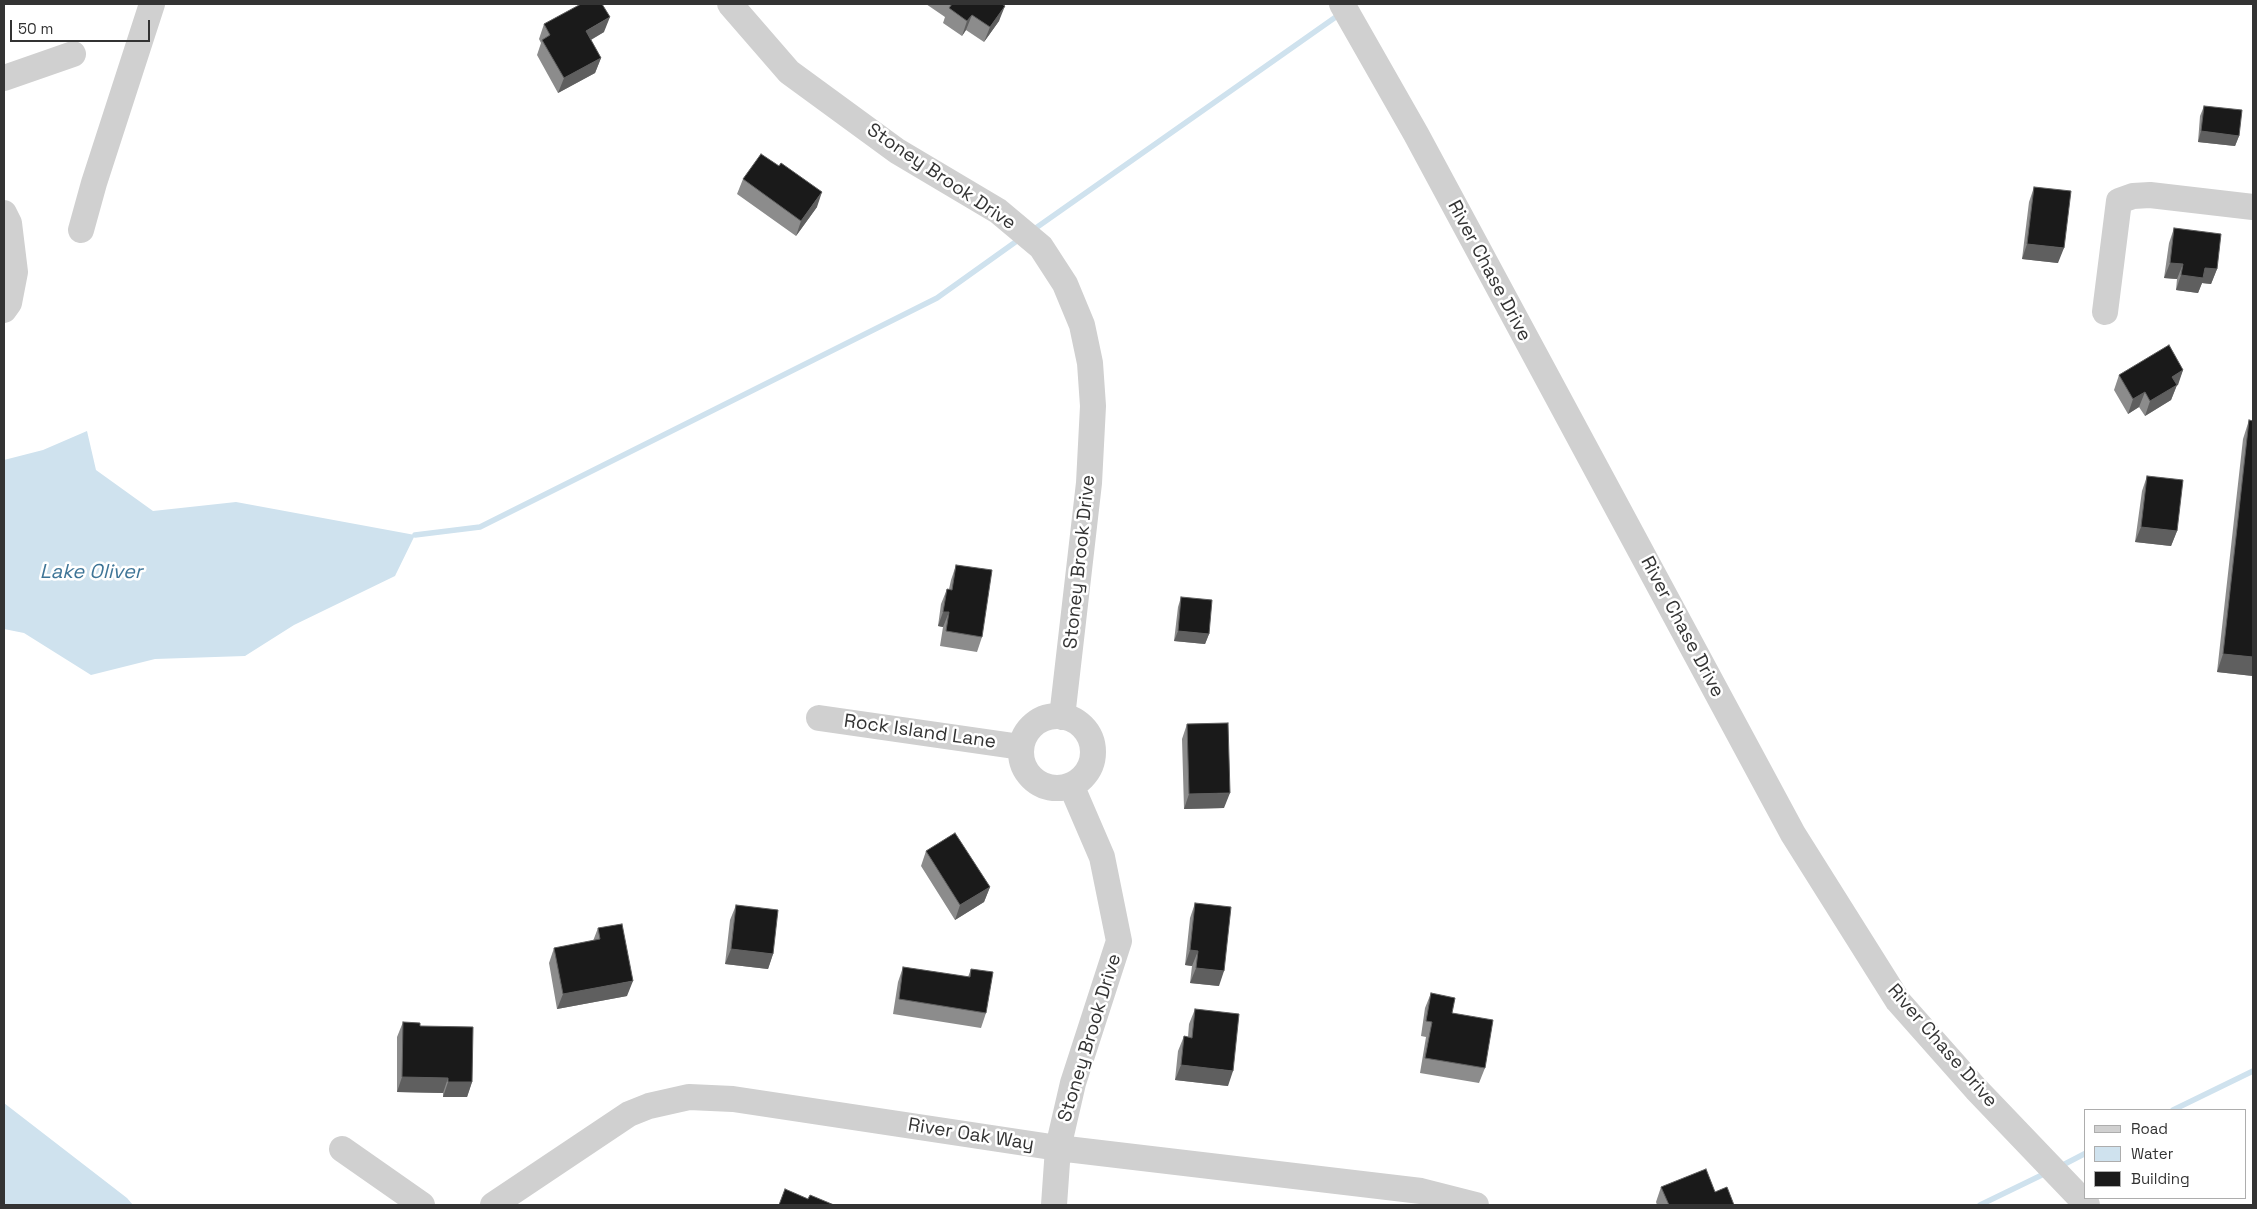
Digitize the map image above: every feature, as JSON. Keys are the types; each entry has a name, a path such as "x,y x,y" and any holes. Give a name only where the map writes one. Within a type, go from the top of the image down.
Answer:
{"street":[{"path":"81,230 94,183 152,4"},
{"name":"Stoney Brook Drive","path":"730,4 789,72 897,150 998,211 1041,248 1065,284 1082,325 1090,362 1093,406 1090,483 1062,716"},
{"name":"River Chase Drive","path":"1342,4 1416,134 1794,834 1898,1001 1976,1089 2087,1205"},
{"path":"4,78 73,54"},
{"path":"2105,312 2119,202 2133,196 2150,195 2253,207"},
{"path":"4,214 9,223 15,272 9,303 4,310"},
{"path":"1051,716 1062,716 1073,720 1083,727 1093,747 1092,759 1088,770 1081,779 1071,785 1060,788 1050,787 1035,780 1024,768 1021,747 1024,736 1040,720 1051,716"},
{"name":"Rock Island Lane","path":"819,718 1021,747"},
{"name":"Stoney Brook Drive","path":"1054,1205 1058,1148 1073,1083 1120,941 1102,857 1071,785"},
{"name":"River Oak Way","path":"494,1205 629,1114 649,1106 690,1098 732,1098 1058,1148 1421,1191 1476,1205"},
{"path":"342,1149 422,1205"}],"water":[{"name":"Lake Oliver","path":"87,431 96,470 153,511 236,502 415,535 395,576 294,625 245,656 155,659 91,675 24,633 4,629 4,460 43,450"},
{"path":"4,1103 127,1198 133,1205 4,1205"}],"building":[{"path":"581,4 602,4 610,17 586,31 601,58 564,78 542,40 550,35 544,24"},
{"path":"952,4 1002,4 1005,6 990,27 972,15 967,21 949,8"},
{"path":"2204,106 2242,110 2239,136 2201,131"},
{"path":"761,154 779,166 781,163 822,192 801,221 743,179"},
{"path":"2034,187 2071,191 2064,248 2027,244"},
{"path":"2174,228 2221,234 2217,269 2205,268 2203,278 2181,275 2183,264 2170,263"},
{"path":"2169,345 2183,370 2172,377 2177,385 2150,401 2145,392 2133,399 2119,375"},
{"path":"2249,420 2253,421 2253,657 2223,654"},
{"path":"2147,476 2183,480 2177,531 2141,527"},
{"path":"956,565 992,570 982,637 946,631 949,612 943,612 947,589 952,590"},
{"path":"1181,597 1212,600 1209,634 1178,631"},
{"path":"1228,723 1230,793 1189,794 1187,724"},
{"path":"955,833 990,887 960,905 926,851"},
{"path":"1195,903 1231,907 1224,971 1196,968 1198,951 1190,950"},
{"path":"736,905 778,910 773,954 731,949"},
{"path":"622,924 633,981 563,994 554,948 600,939 598,928"},
{"path":"903,967 970,977 971,969 993,972 986,1013 899,999"},
{"path":"1431,993 1455,998 1452,1013 1493,1020 1485,1068 1425,1058 1432,1022 1426,1021"},
{"path":"1195,1009 1239,1014 1233,1071 1181,1065 1184,1036 1192,1038"},
{"path":"403,1022 420,1023 420,1026 473,1027 472,1082 448,1082 448,1078 402,1077"},
{"path":"1706,1169 1715,1192 1727,1187 1734,1205 1669,1205 1661,1187"},
{"path":"785,1189 808,1199 810,1195 834,1205 779,1205"}],"waterway":[{"path":"1033,230 1340,14"},
{"path":"415,535 480,527 937,298 1021,238"},
{"path":"2175,1109 2253,1071"},
{"path":"2059,1167 2084,1154"},
{"path":"1980,1205 2046,1173"}]}
